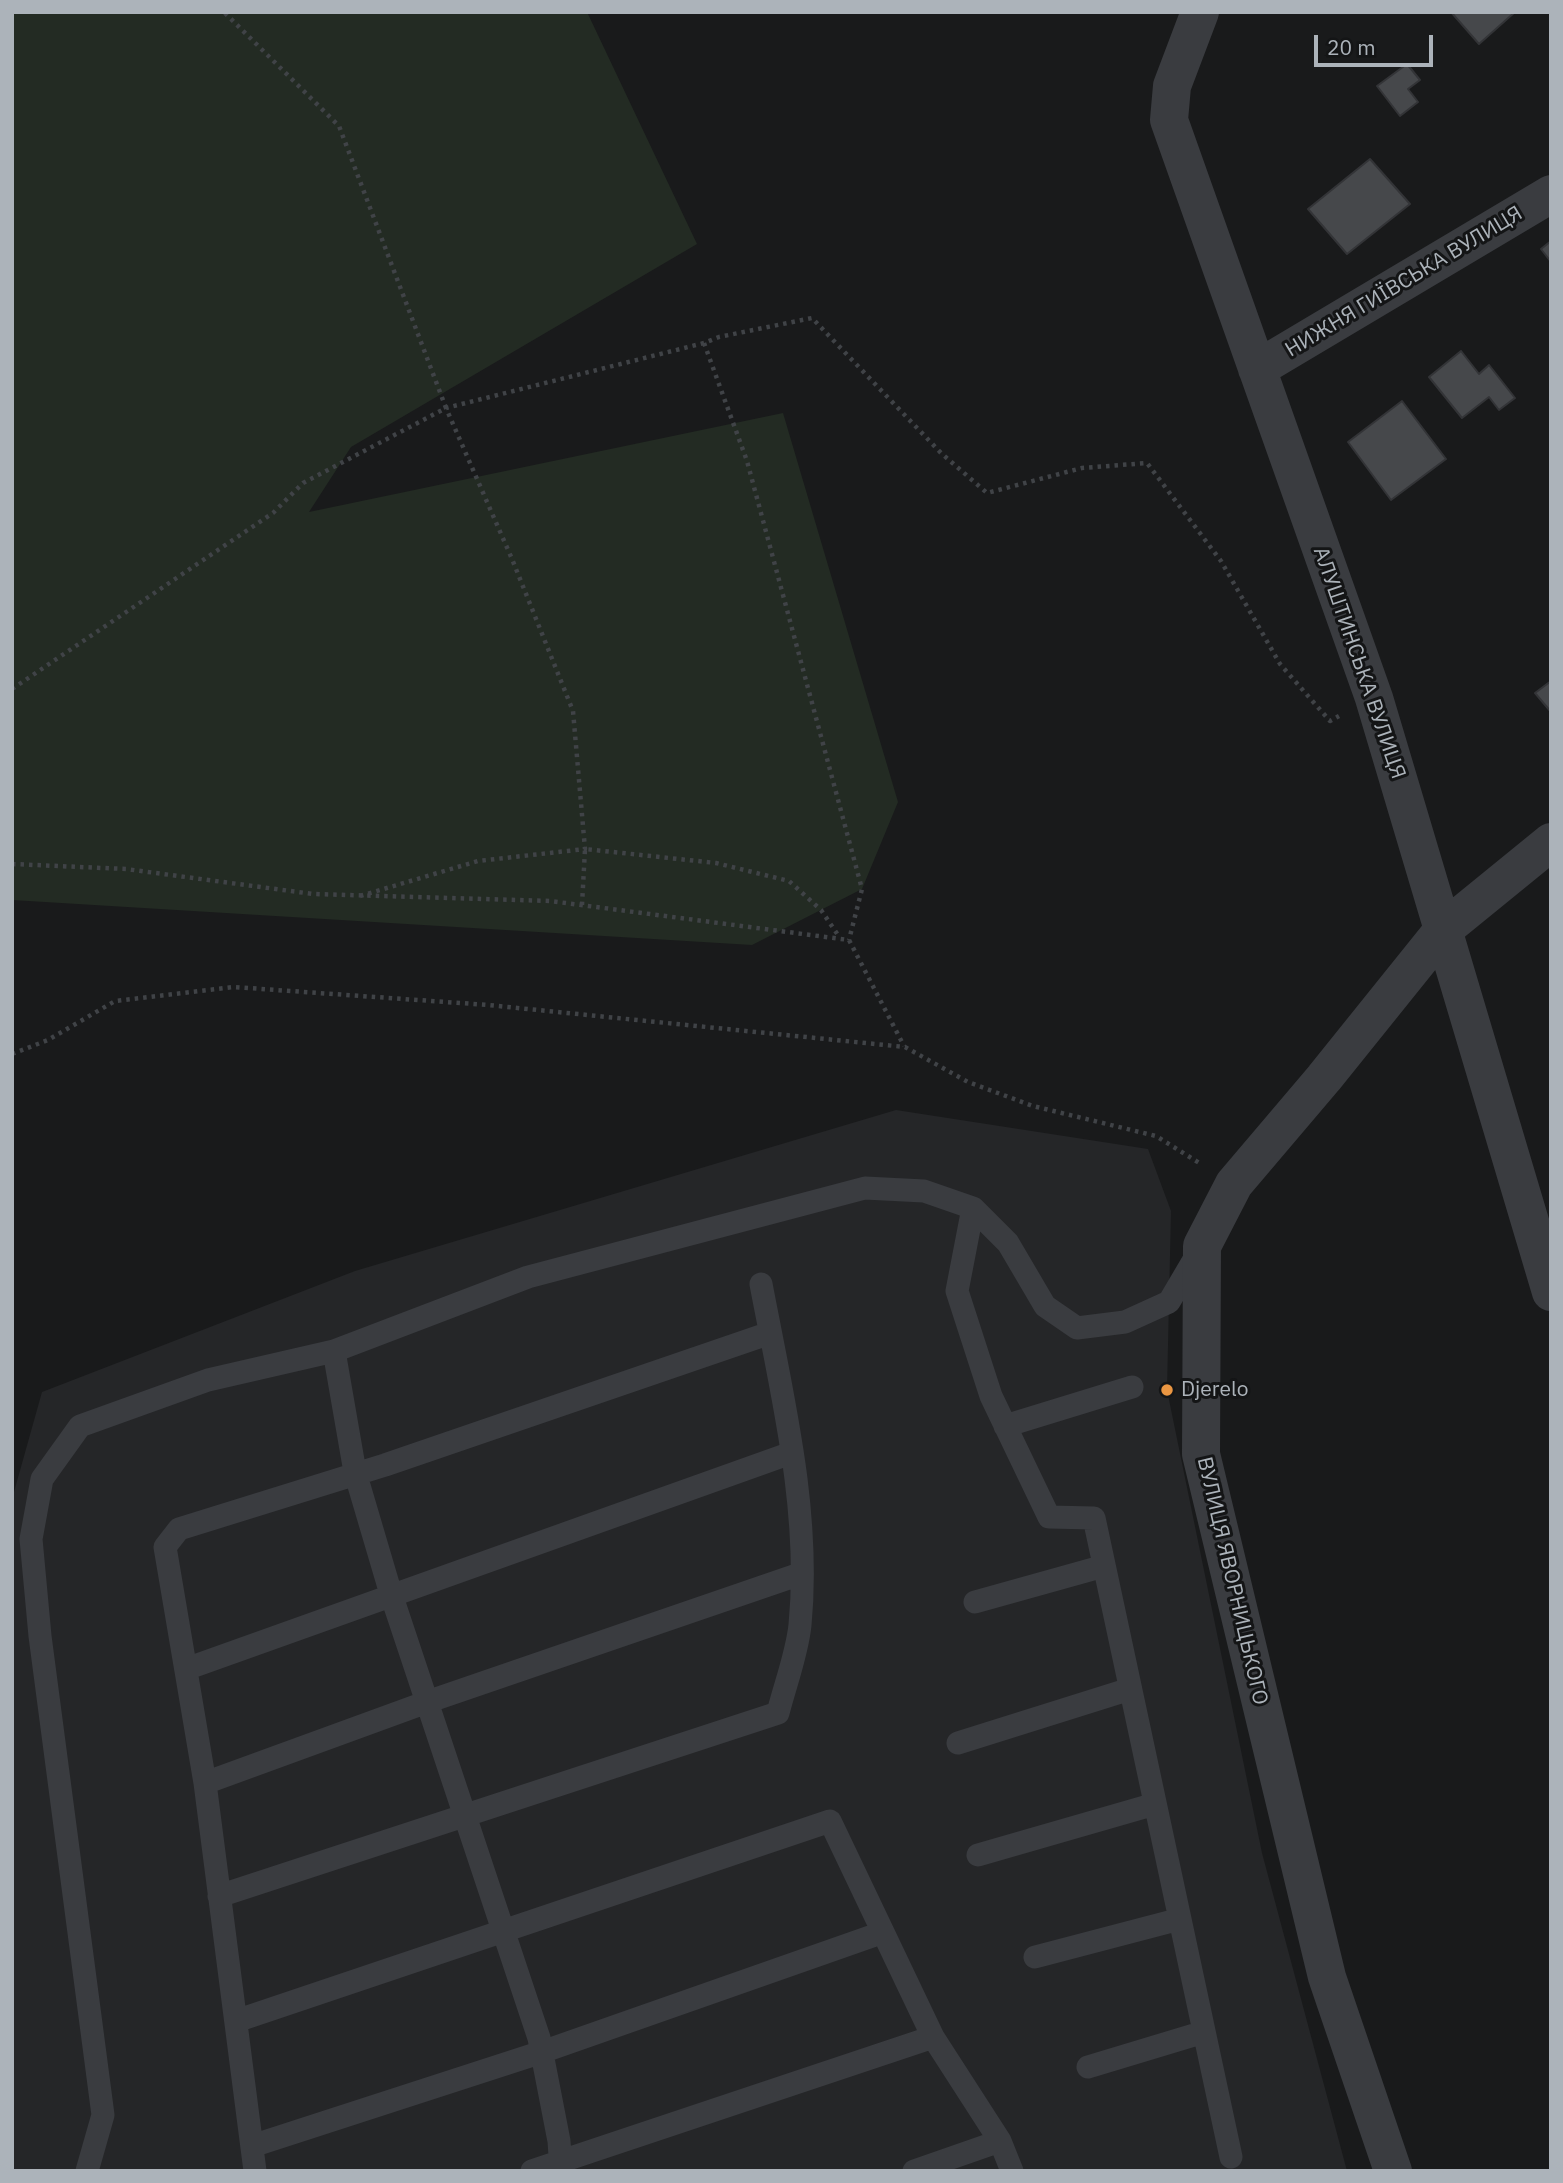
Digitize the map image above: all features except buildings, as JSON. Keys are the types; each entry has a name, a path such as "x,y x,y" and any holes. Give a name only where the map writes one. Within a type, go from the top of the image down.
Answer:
{"street":[{"name":"АЛУШТИНСЬКА ВУЛИЦЯ","path":"1194,26 1172,86 1169,120 1374,698 1443,930 1545,1251 1551,1292"},
{"name":"НИЖНЯ ГИЇВСЬКА ВУЛИЦЯ","path":"1257,369 1551,194"},
{"name":"ВУЛИЦЯ ЯВОРНИЦЬКОГО","path":"1393,2171 1327,1977 1201,1454 1202,1245 1234,1184 1325,1078 1443,930 1551,842"}],"lane":[{"path":"86,2171 103,2115 38,1622 30,1539 42,1479 80,1426 208,1380 334,1351 528,1277 865,1188 924,1191 973,1208 1008,1244 1045,1306 1077,1328 1125,1322 1169,1302 1202,1245"},
{"path":"973,1208 957,1291 991,1396 1049,1517 1094,1518 1231,2157"},
{"path":"219,1896 778,1713 800,1626 800,1520 761,1284"},
{"path":"255,2171 205,1783 165,1547 179,1529 355,1472 385,1465 770,1333"},
{"path":"334,1351 355,1472 391,1594 542,2052 561,2166"},
{"path":"1006,1426 1132,1387"},
{"path":"186,1669 790,1453"},
{"path":"975,1602 1104,1566"},
{"path":"205,1783 427,1702 800,1574"},
{"path":"958,1743 1130,1689"},
{"path":"978,1854 1155,1804"},
{"path":"236,2021 830,1821 881,1933 933,2037 1000,2141 1012,2171"},
{"path":"1035,1957 1180,1919"},
{"path":"252,2146 542,2052 881,1933"},
{"path":"1088,2067 1204,2032"},
{"path":"532,2171 561,2166 933,2037"},
{"path":"914,2171 1000,2141"}],"path":[{"path":"224,12 339,126 446,408 512,559 573,711 585,849 582,905"},
{"path":"12,689 273,513 303,483 446,408 719,337 812,318 942,453 987,493 1082,468 1147,463 1221,561 1280,664 1330,721 1374,698"},
{"path":"704,343 747,461 862,889 849,940 905,1047"},
{"path":"360,896 478,861 585,849 716,863 789,881 821,910 841,939"},
{"path":"12,864 126,869 313,894 550,901 849,940"},
{"path":"12,1054 48,1040 115,1000 234,987 488,1005 905,1047 968,1082 1033,1106 1156,1136 1234,1184"}],"shaded area":[{"path":"12,12 587,12 697,244 351,447 309,512 783,413 898,802 862,889 752,945 12,900"},
{"path":"896,1110 1148,1149 1171,1211 1167,1390 1262,1853 1347,2171 12,2171 12,1499 42,1392 355,1271"}],"place":[{"name":"Djerelo","path":"1167,1390"}]}
